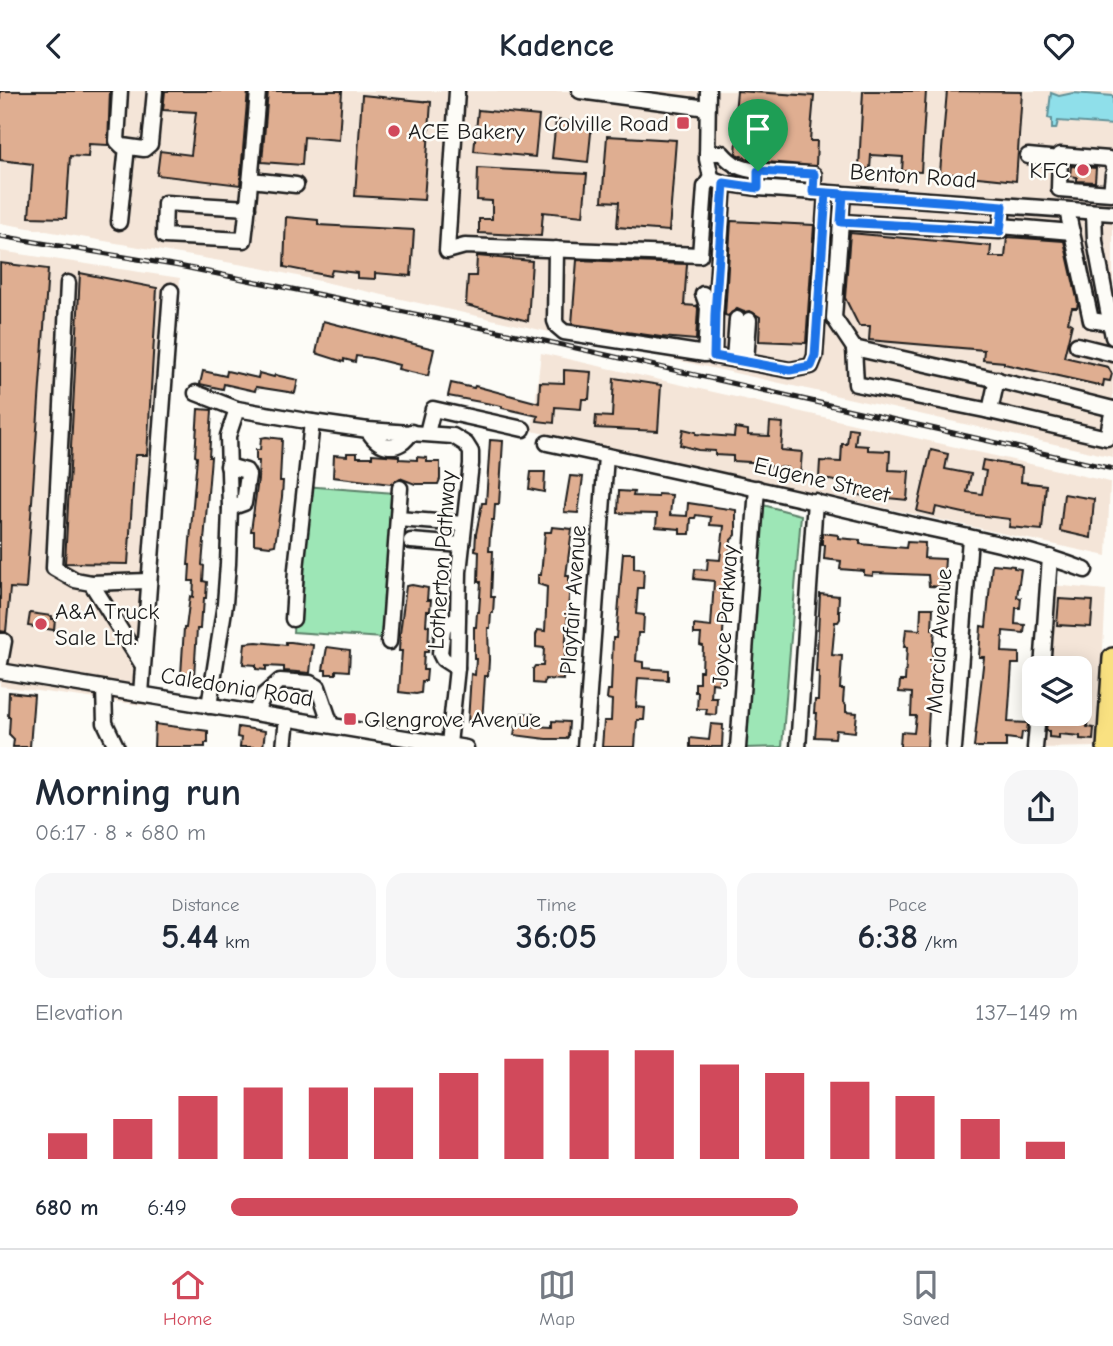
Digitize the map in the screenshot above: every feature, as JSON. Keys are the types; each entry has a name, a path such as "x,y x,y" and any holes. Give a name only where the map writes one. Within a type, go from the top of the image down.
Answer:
{"main road":[{"path":"1107,747 1113,658"}],"street":[{"path":"120,91 117,141 122,146 144,149 150,144 155,91"},
{"path":"144,128 146,91"},
{"path":"248,208 165,203 164,236 244,240 248,208 251,180 258,91"},
{"path":"457,91 447,251 465,246 700,255 705,187 717,180"},
{"path":"580,91 706,109"},
{"path":"706,153 722,153 730,163 740,168 814,174 819,192 815,356 811,366 790,370 714,356 717,180 706,153 708,91"},
{"path":"119,222 127,147"},
{"path":"1028,156 1109,159 1113,165"},
{"path":"1060,157 1059,189 1111,193 1113,174"},
{"path":"758,171 758,188"},
{"path":"251,180 296,185"},
{"name":"Benton Road","path":"717,180 758,188 1113,213"},
{"path":"843,194 834,318 854,348 856,384 1107,438 1113,409 997,379 854,348"},
{"path":"841,222 1000,231 1003,206"},
{"path":"1067,210 1091,320 1112,330"},
{"path":"1094,212 1095,241 1112,330"},
{"path":"1001,226 1072,232"},
{"path":"555,249 555,321 564,332 705,354 708,308 704,295"},
{"path":"68,283 54,568 75,580 91,583 148,581"},
{"path":"141,694 171,291"},
{"path":"740,360 743,319"},
{"path":"1077,345 1113,354"},
{"path":"990,411 997,379"},
{"name":"Lotherton Pathway","path":"196,393 237,409 368,430 453,436 466,444 471,452 471,464 462,545 457,668 449,744"},
{"path":"209,706 225,604 230,508 228,436 237,409"},
{"path":"427,433 433,409 523,429"},
{"path":"471,452 474,420"},
{"path":"293,619 312,422"},
{"name":"Eugene Street","path":"547,443 815,501 1050,557 1085,571"},
{"name":"Playfair Avenue","path":"585,747 606,456"},
{"path":"389,642 400,488"},
{"name":"Joyce Parkway","path":"738,747 757,488"},
{"path":"798,747 815,501"},
{"path":"398,519 464,524"},
{"name":"Marcia Avenue","path":"954,747 970,538"},
{"path":"411,541 462,545"},
{"path":"1043,656 1050,557"},
{"path":"91,583 142,664"},
{"path":"0,641 4,641 0,663"},
{"name":"Caledonia Road","path":"0,671 466,747"},
{"path":"255,713 264,695 280,681 310,683 318,687 331,725"},
{"path":"104,689 106,723 117,747"},
{"path":"284,747 287,718"},
{"path":"1035,747 1037,726"}],"shaded area":[{"path":"0,91 1113,91 1113,457 261,268 0,223"},
{"path":"0,251 180,278 149,706 0,686"},
{"path":"541,353 1110,482 1107,556 532,431"},
{"path":"1052,585 1106,590 1098,747 1038,747 1039,726 1092,726 1092,656 1045,656"}],"green space":[{"path":"304,486 394,493 383,638 293,632"},
{"path":"763,505 801,515 782,747 745,747"}],"water":[{"path":"1051,93 1059,96 1073,93 1113,96 1113,125 1058,121 1056,129 1052,129 1052,119 1048,118"}],"building":[{"path":"0,91 110,91 108,145 89,144 88,157 70,156 66,218 29,217 33,164 0,160"},
{"path":"165,91 248,91 240,185 157,175 160,151 191,155 196,112 163,110"},
{"path":"268,91 342,91 339,140 304,137 302,165 262,162"},
{"path":"737,91 814,96 810,141 817,141 816,166 754,161 736,154 738,125 734,124"},
{"path":"863,91 926,91 921,172 902,171 903,157 871,155 870,169 859,168"},
{"path":"947,91 1022,92 1016,181 940,173"},
{"name":"ACE Bakery","path":"362,95 431,102 424,200 355,196"},
{"path":"478,110 539,116 535,157 474,151"},
{"path":"556,120 592,123 588,162 552,158"},
{"path":"607,136 676,140 669,231 617,227 619,202 602,201"},
{"path":"1071,166 1096,168 1095,182 1077,181 1077,177 1070,176"},
{"path":"478,168 587,174 583,216 543,212 541,236 479,233 479,219 492,219 492,201 477,200"},
{"path":"286,217 318,220 318,225 414,230 411,276 375,273 375,279 357,278 357,273 332,270 330,276 284,267"},
{"path":"731,221 814,225 806,343 759,341 760,317 750,311 737,309 728,316 725,315"},
{"path":"850,233 991,246 990,257 1005,257 1007,237 1064,241 1078,303 1077,308 1072,308 1068,322 1072,324 1064,357 1108,367 1112,374 1110,381 1104,380 1103,386 1004,362 983,360 984,350 869,340 870,326 859,326 845,298"},
{"path":"477,256 532,261 528,321 466,305 468,276 476,276"},
{"path":"577,260 687,264 684,305 697,306 696,340 572,324"},
{"path":"0,263 48,269 26,589 10,588 6,632 0,631"},
{"path":"80,273 157,288 147,455 135,455 128,564 65,563"},
{"path":"323,321 434,349 428,376 398,369 399,365 371,358 356,356 355,362 344,359 344,362 316,353"},
{"path":"564,370 591,372 589,399 582,399 581,409 555,407 554,423 537,421 538,416 502,406 448,396 451,383 474,388 475,386 539,403 540,382 564,383"},
{"path":"203,371 226,376 227,371 258,378 259,373 298,380 295,393 256,387 255,391 224,384 223,389 200,384"},
{"path":"614,378 661,385 658,431 595,428 596,416 612,417"},
{"path":"198,409 212,410 202,565 203,581 207,582 206,598 200,629 197,629 194,676 181,675 184,628 190,596 193,597 194,581 189,581 188,565"},
{"path":"770,422 783,423 781,450 802,452 800,477 786,475 787,468 767,466 767,463 733,461 733,456 715,455 715,451 680,445 683,429 696,434 734,437 735,428 748,430 748,435 769,436"},
{"path":"849,428 857,429 855,445 868,446 868,450 890,451 889,470 909,471 907,500 839,493 840,482 819,478 820,461 841,462 842,444 847,444"},
{"path":"261,438 282,439 282,497 275,545 270,546 254,544 254,531 251,531 258,479 259,461 256,461 256,450 260,450"},
{"path":"490,440 503,441 499,504 495,504 490,535 489,551 493,551 491,597 494,597 488,628 488,676 485,676 482,723 468,722 471,674 475,675 474,627 479,612 481,582 478,582 479,551 475,550 476,534 482,503 486,503"},
{"path":"931,450 948,454 945,469 971,474 967,492 982,494 986,471 981,470 983,460 1022,467 1021,482 1046,485 1042,530 1009,527 1010,519 936,507 934,515 917,511"},
{"path":"347,453 357,453 357,457 372,457 372,454 399,456 399,459 427,458 427,462 440,462 440,479 438,484 415,484 400,478 391,484 333,477 334,455 347,456"},
{"path":"531,472 545,472 544,492 529,489"},
{"path":"570,476 583,477 578,513 564,512"},
{"path":"619,491 634,492 633,496 672,495 670,515 687,516 688,503 736,510 736,535 731,540 720,647 719,684 712,683 711,698 717,698 716,715 706,714 707,709 697,709 698,692 695,692 695,683 699,683 699,671 702,671 703,646 700,645 701,634 694,634 694,625 711,627 714,581 694,579 695,569 707,570 708,559 720,560 724,526 710,525 711,517 696,515 691,518 690,534 680,534 680,529 656,527 657,514 618,513"},
{"path":"1064,494 1094,499 1091,538 1060,531"},
{"path":"552,527 572,529 566,576 569,576 569,597 563,680 545,679 544,684 533,683 533,669 535,666 543,666 544,648 536,647 536,635 538,630 545,631 547,587 538,584 538,575 541,575 545,532 551,532"},
{"path":"822,533 860,540 860,544 906,548 907,542 925,543 924,558 945,559 943,587 929,586 928,575 873,573 873,576 864,575 864,571 840,569 841,561 824,559"},
{"path":"623,553 634,553 634,568 644,569 643,588 638,588 636,614 644,615 643,633 638,633 636,661 643,662 643,668 668,670 668,680 638,678 636,707 645,708 644,720 637,720 635,747 602,747 604,721 611,721 612,700 607,699 608,690 611,690 613,638 616,638"},
{"path":"992,564 1021,569 1017,597 1021,598 1020,608 1016,608 1015,624 1025,625 1024,633 1003,631 1002,652 1019,653 1019,664 1012,664 1008,722 1022,723 1022,726 1028,726 1027,732 1022,732 1021,740 1006,738 1006,747 974,747 984,657 979,657 981,626 986,627"},
{"path":"406,586 428,588 427,600 431,600 426,625 429,626 428,652 424,652 423,670 427,670 426,681 422,681 421,693 416,694 399,692 402,651 399,651 400,634"},
{"path":"820,594 839,596 840,619 835,622 832,655 842,656 840,689 844,689 843,702 846,712 857,713 855,732 836,730 835,738 815,737"},
{"path":"1059,599 1093,601 1091,627 1057,625"},
{"path":"921,608 933,608 932,630 935,630 930,681 933,701 932,711 929,711 927,747 900,747 901,732 914,733 916,716 911,716 912,693 899,692 900,681 905,681 906,629 920,630"},
{"path":"30,613 52,616 52,619 55,619 54,630 28,626"},
{"path":"245,643 313,645 310,673 284,671 284,667 266,666 266,670 256,669 256,665 243,664"},
{"path":"327,647 350,650 349,671 336,670 336,674 326,674 326,670 323,670"},
{"path":"9,692 34,695 30,747 13,747 14,739 9,734"},
{"path":"522,713 533,714 532,726 552,727 552,721 569,722 568,737 546,739 514,735 516,724 521,724"},
{"path":"155,724 208,731 208,743 205,743 205,747 154,747"},
{"path":"711,724 723,725 722,747 690,747 690,738 709,740"},
{"path":"1047,726 1094,728 1093,740 1059,734 1059,738 1049,737 1049,731 1046,731"},
{"path":"238,727 265,731 263,747 240,747"}],"railway":[{"path":"0,236 179,266 527,337 1113,469"}],"place":[{"name":"Colville Road","path":"683,123"},
{"name":"ACE Bakery","path":"394,131"},
{"name":"KFC","path":"1083,170"},
{"name":"A&A Truck Sale Ltd.","path":"41,624"},
{"name":"Glengrove Avenue","path":"350,719"}],"route":[{"path":"758,171 758,188 724,183 714,356 790,370 811,366 815,356 826,193 843,194 1003,206 1000,231 841,222 843,194 813,192 814,174 758,171"}]}
